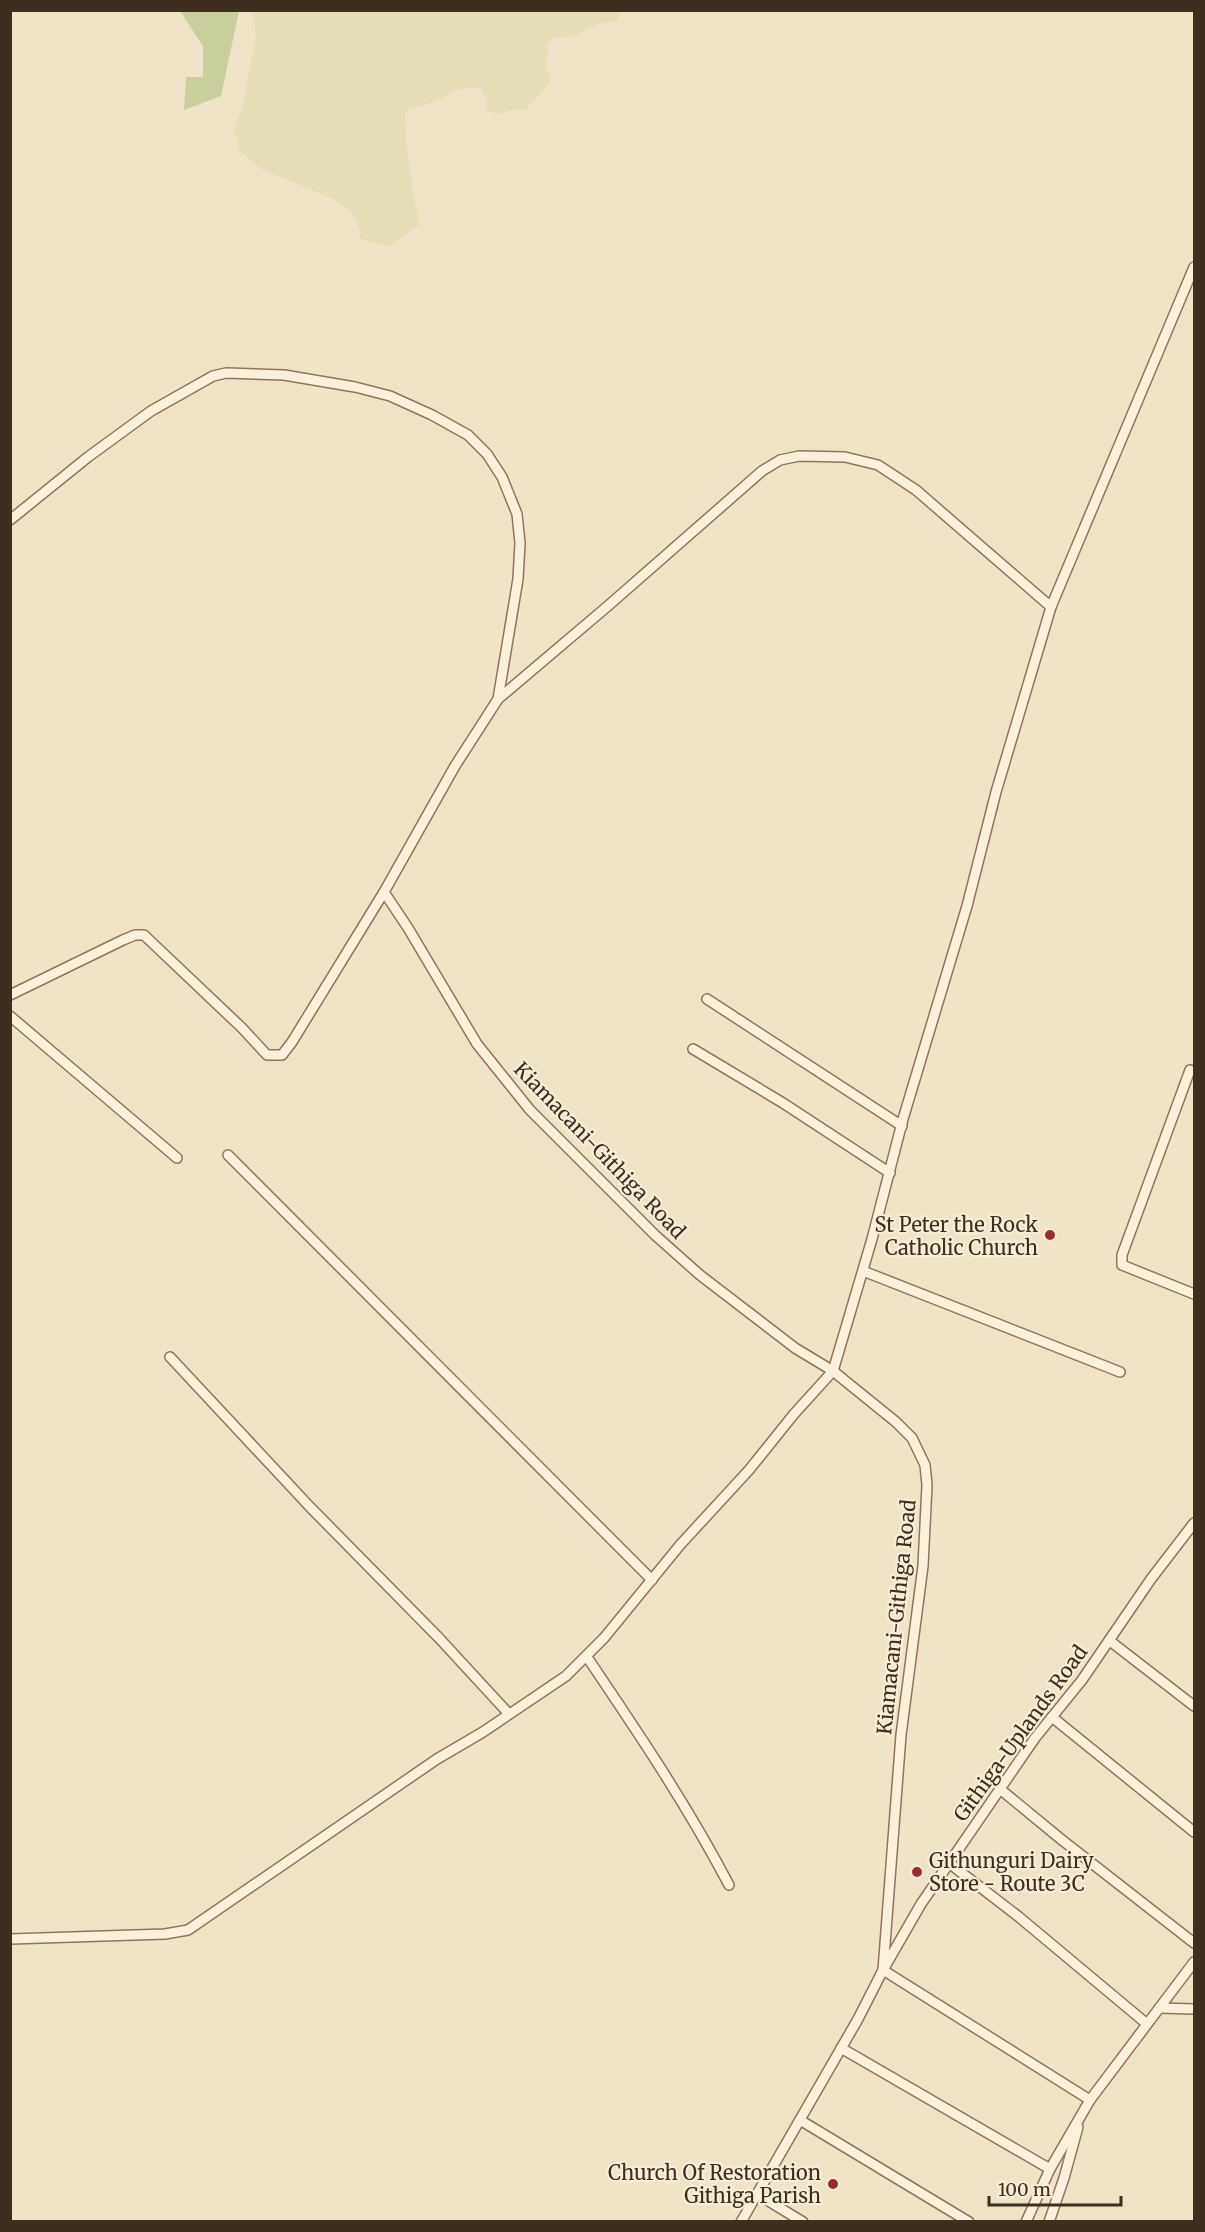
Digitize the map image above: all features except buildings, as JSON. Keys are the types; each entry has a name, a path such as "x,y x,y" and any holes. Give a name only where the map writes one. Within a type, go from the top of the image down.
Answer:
{"street":[{"path":"10,1939 154,1935 188,1930 437,1759 566,1676 587,1657 680,1545 833,1371 967,906 996,792 1051,608 1194,267"},
{"path":"10,520 88,457 151,411 213,376 239,372 284,375 355,387 390,396 468,435 487,453 502,477 517,514 520,543 518,579 498,699"},
{"path":"10,995 123,940 135,935 144,935 242,1028 267,1055 282,1056 384,892 455,765 498,699 762,471 780,460 799,456 845,457 878,465 916,490 1051,608"},
{"name":"Kiamacani-Githiga Road","path":"384,892 477,1044 530,1110 655,1235 700,1275 795,1348 833,1371 896,1422 912,1438 925,1465 927,1485 923,1566 901,1735 883,1970 741,2222"},
{"path":"707,999 902,1126"},
{"path":"10,1016 177,1158"},
{"path":"693,1049 783,1103 890,1173"},
{"path":"1190,1070 1122,1255 1122,1264 1194,1293"},
{"path":"228,1155 652,1580"},
{"path":"863,1271 1120,1372"},
{"path":"170,1358 509,1714"},
{"name":"Githiga-Uplands Road","path":"883,1970 921,1904 1000,1789 1194,1523"},
{"path":"1110,1641 1194,1706"},
{"path":"587,1657 670,1781 729,1884"},
{"path":"1052,1717 1194,1832"},
{"path":"1000,1789 1194,1942"},
{"path":"949,1863 1019,1917 1147,2024"},
{"path":"1026,2222 1050,2169 1090,2100 1194,1962"},
{"path":"883,1970 1090,2100"},
{"path":"1160,2008 1194,2009"},
{"path":"841,2048 1050,2169"},
{"path":"1050,2222 1080,2118"},
{"path":"800,2120 969,2222"},
{"path":"757,2194 803,2222"}],"shaded area":[{"path":"620,10 617,21 598,24 572,37 555,37 546,44 549,54 545,65 551,81 525,110 511,110 497,114 486,110 487,100 480,87 459,89 436,101 405,111 406,139 414,199 420,224 390,246 360,238 360,229 351,212 334,199 261,169 240,152 234,129 242,109 256,36 253,11"}],"green space":[{"path":"180,11 239,11 221,96 184,110 186,77 203,77 203,46"}],"place":[{"name":"St Peter the Rock Catholic Church","path":"1050,1235"},
{"name":"Githunguri Dairy Store - Route 3C","path":"917,1872"},
{"name":"Church Of Restoration Githiga Parish","path":"833,2184"}]}
